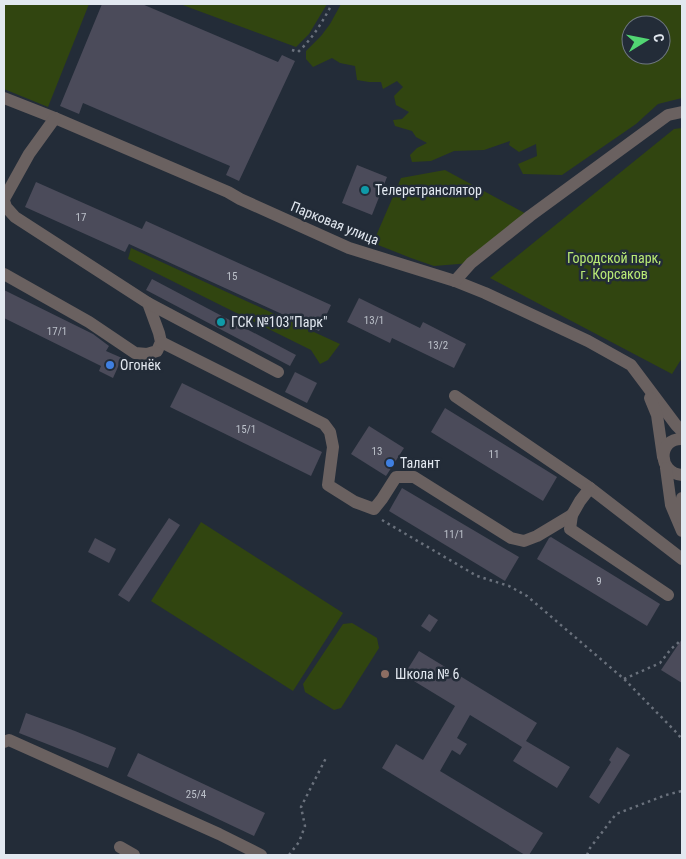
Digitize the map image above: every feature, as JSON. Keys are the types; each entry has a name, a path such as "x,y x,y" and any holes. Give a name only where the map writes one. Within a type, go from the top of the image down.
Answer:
{"street":[{"name":"Парковая улица","path":"4,98 228,192 349,248 456,281 588,341 631,365 682,431"},
{"path":"456,281 471,264 530,216 668,115 682,112"},
{"path":"55,118 29,154 7,192 4,200 6,207 15,217 148,303 278,372"},
{"path":"4,274 89,322 135,353 147,354 157,351 161,342 148,303"},
{"path":"161,342 324,424 330,432 333,447 328,485 355,502 374,508 396,477 414,477 511,538 524,541 537,536 572,515"},
{"path":"631,365 658,415 671,505 682,531"},
{"path":"455,396 590,488 682,559"},
{"path":"682,439 677,438 670,442 665,449 665,463 675,474 682,475"},
{"path":"590,488 572,515 570,529 668,595"},
{"path":"682,498 682,518"},
{"path":"4,742 9,740 261,855"},
{"path":"120,847 134,855"}],"path":[{"path":"292,50 298,52 308,42 332,4"},
{"path":"382,520 477,576 509,586 527,596 624,679 682,739"},
{"path":"624,679 660,663 671,648 679,642 682,645"},
{"path":"289,855 299,842 305,826 301,807 327,756"},
{"path":"586,855 616,814 682,791"}],"green space":[{"path":"4,4 89,4 48,107 4,89"},
{"path":"180,4 327,4 309,34 296,47"},
{"path":"341,4 682,4 682,98 658,104 636,124 562,175 523,174 518,164 537,156 536,144 519,152 509,145 510,141 484,150 454,151 431,161 412,162 410,155 417,148 427,143 416,137 412,131 395,126 393,120 402,119 409,112 396,105 394,96 403,87 397,81 383,89 381,82 357,80 355,66 340,63 332,58 313,67 306,59 306,51 321,36"},
{"name":"Городской парк, г. Корсаков","path":"682,128 682,358 672,374 490,278 674,129"},
{"path":"445,170 530,216 471,263 434,266 373,243 401,178"},
{"path":"131,248 340,344 328,360 320,364 311,350 128,259"},
{"path":"201,522 343,613 293,691 151,601"},
{"path":"352,623 377,638 379,648 341,708 334,710 305,692 303,684 343,624"}],"building":[{"path":"102,4 142,4 278,62 282,55 295,61 239,181 226,175 230,166 83,103 79,114 60,106"},
{"name":"Телеретранслятор","path":"357,165 387,177 372,215 342,203"},
{"path":"36,182 142,229 146,221 331,305 319,331 129,244 125,252 25,207"},
{"name":"ГСК №103\"Парк\"","path":"152,279 296,355 290,366 146,290"},
{"path":"4,290 93,334 109,346 106,351 122,358 113,378 99,371 101,366 4,318"},
{"path":"359,298 420,328 423,322 466,344 454,368 392,338 390,343 347,322"},
{"path":"295,372 317,383 307,403 285,392"},
{"path":"182,383 322,452 311,476 170,407"},
{"path":"445,408 557,477 543,501 431,432"},
{"path":"369,426 404,448 386,476 351,454"},
{"path":"402,488 519,557 505,581 389,511"},
{"path":"169,518 180,525 129,602 118,595"},
{"path":"551,537 660,604 647,626 537,559"},
{"path":"95,538 116,549 109,563 88,552"},
{"path":"429,614 438,620 430,632 421,626"},
{"path":"682,639 682,683 661,670"},
{"path":"419,651 537,723 526,741 570,767 557,788 513,761 522,747 470,715 457,738 467,744 460,755 452,750 440,771 543,833 529,855 525,855 382,768 396,744 423,760 455,706 404,675"},
{"path":"26,713 116,748 108,768 19,733"},
{"path":"617,747 630,755 599,804 589,797 611,762 609,760"},
{"path":"138,753 265,813 254,836 127,776"}],"place":[{"name":"Телеретранслятор","path":"365,190"},
{"name":"ГСК №103\"Парк\"","path":"221,322"},
{"name":"Огонёк","path":"110,365"},
{"name":"Талант","path":"390,463"},
{"name":"Школа № 6","path":"385,674"}]}
